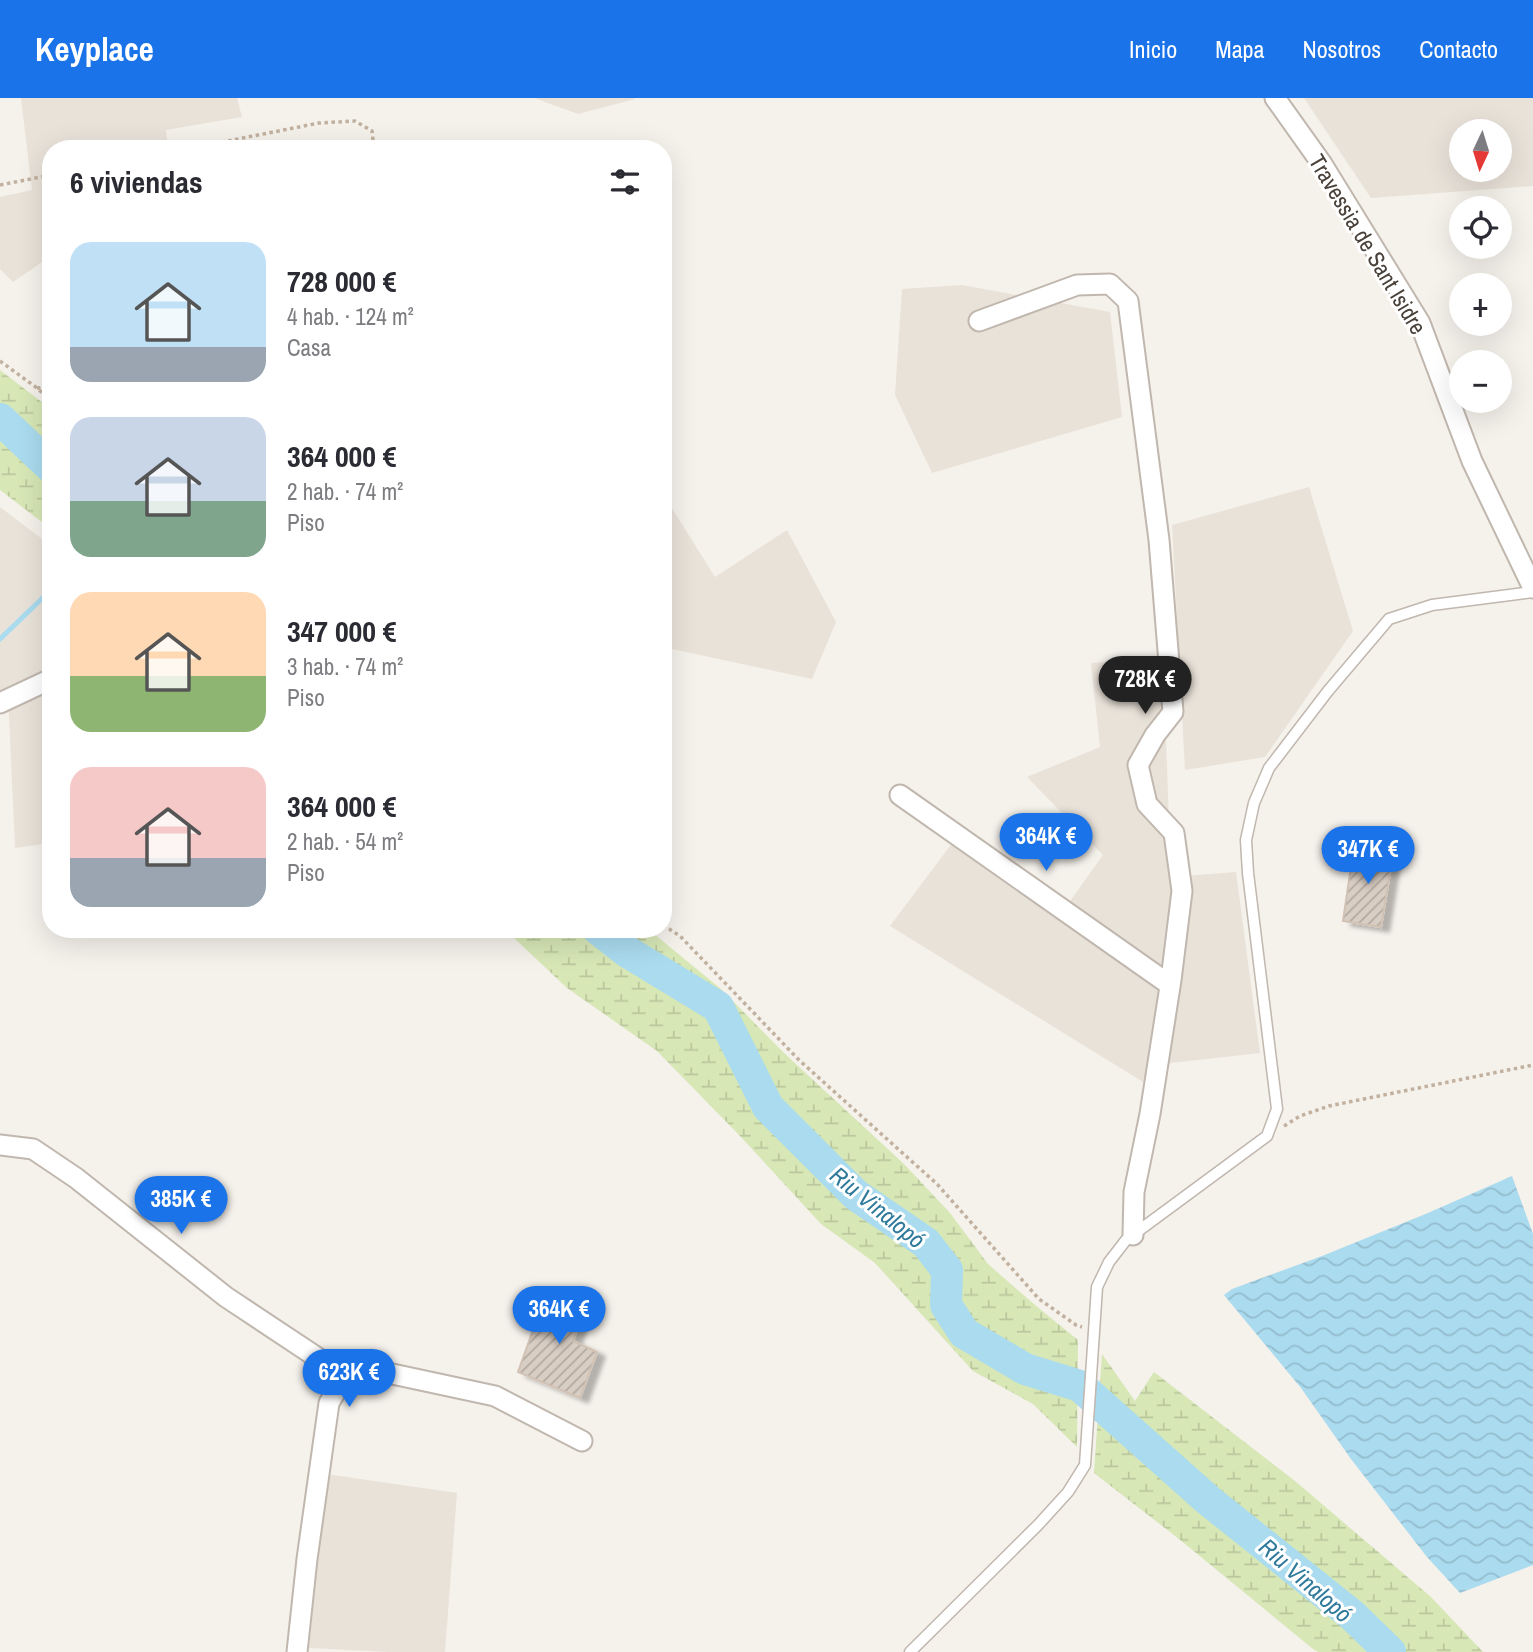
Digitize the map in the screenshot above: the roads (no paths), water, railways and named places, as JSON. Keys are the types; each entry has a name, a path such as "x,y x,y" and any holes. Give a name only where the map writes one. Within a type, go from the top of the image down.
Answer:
{"street":[{"name":"Travessia de Sant Isidre","path":"1275,98 1322,164 1420,323 1472,461 1533,590"},
{"path":"979,321 1077,285 1110,284 1128,301 1159,540 1173,712 1155,735 1138,765 1147,804 1174,833 1182,891 1150,1114 1134,1192 1133,1235"},
{"path":"0,703 42,683"},
{"path":"900,794 1170,985"},
{"path":"0,1145 33,1149 76,1178 226,1297 345,1376"},
{"path":"297,1652 329,1403 345,1376 369,1368 495,1396 582,1441"}],"lane":[{"path":"910,1652 1038,1525 1068,1492 1085,1465 1097,1287 1109,1262 1126,1240 1267,1136 1277,1110 1246,840 1254,803 1269,768 1328,691 1389,619 1432,605 1533,590"}],"water":[{"path":"1512,1176 1533,1234 1533,1565 1460,1593 1427,1557 1351,1459 1301,1388 1224,1295 1232,1289 1322,1256"}],"waterway":[{"name":"Riu Vinalopó","path":"0,419 42,459"},
{"path":"0,639 42,599"},
{"name":"Riu Vinalopó","path":"609,938 718,1007 768,1107 856,1195 926,1243 947,1270 946,1305 964,1333 1025,1369 1080,1386 1208,1500 1352,1615 1390,1652"}]}
